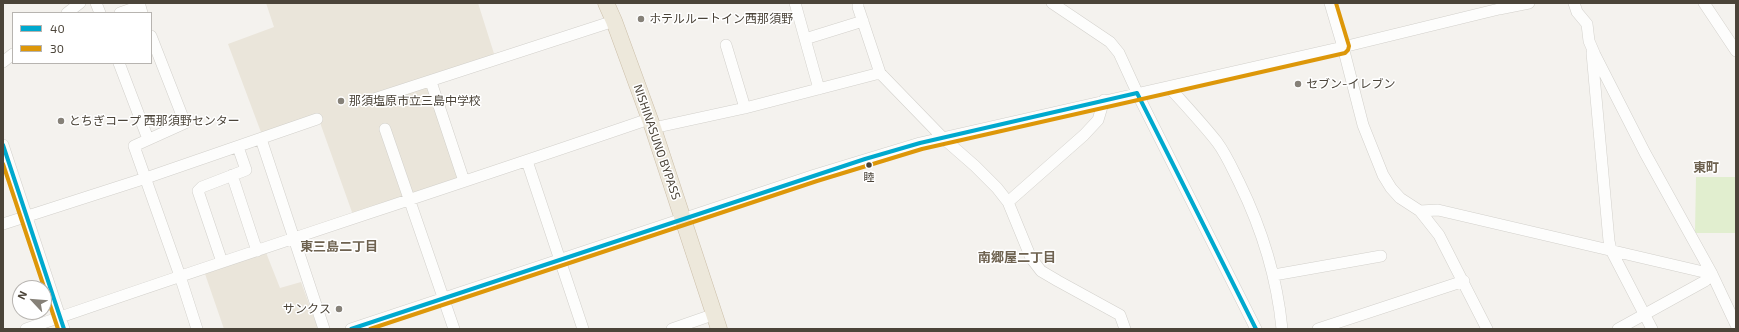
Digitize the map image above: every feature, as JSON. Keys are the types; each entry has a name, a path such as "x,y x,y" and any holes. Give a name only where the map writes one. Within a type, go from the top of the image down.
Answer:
{"highway":[{"name":"NISHINASUNO BYPASS","path":"606,3 651,123 717,322"}],"street":[{"path":"68,12 80,3"},
{"path":"795,3 818,89"},
{"path":"858,3 880,73 943,138 997,188 1008,202 1031,258 1041,270 1058,281 1120,315 1125,329"},
{"path":"1052,3 1110,42 1119,53 1137,93 1256,329"},
{"path":"1330,3 1363,125 1380,169 1391,188 1400,198 1420,211 1443,240 1487,329"},
{"path":"351,329 822,172 943,138 1104,100 1169,87 1343,47 1499,8 1529,3"},
{"path":"1704,3 1736,51"},
{"path":"1577,4 1578,12 1586,24 1592,48 1596,108 1612,250 1644,316 1652,329"},
{"path":"123,12 140,6 142,12"},
{"path":"374,99 431,82 614,21"},
{"path":"805,39 863,21"},
{"path":"152,39 185,123 134,146 197,329"},
{"path":"726,45 745,108"},
{"path":"1592,48 1645,154 1712,274 1736,325"},
{"path":"3,62 12,55"},
{"path":"119,64 148,139"},
{"path":"26,329 293,238 410,201 527,161 651,123 745,108 880,73"},
{"path":"431,82 464,182"},
{"path":"1169,87 1217,142 1228,159 1252,209 1269,253 1280,304 1282,329"},
{"path":"1008,202 1084,135 1098,120 1104,100"},
{"path":"3,224 146,178 317,119"},
{"path":"385,129 454,329"},
{"path":"261,139 324,329"},
{"path":"3,145 64,329"},
{"path":"222,262 198,191 202,187 246,170 238,147"},
{"path":"527,161 583,329"},
{"path":"232,175 257,251"},
{"path":"1420,211 1438,210 1712,274"},
{"path":"1274,275 1381,256"},
{"path":"1618,329 1644,316 1704,281 1712,274"},
{"path":"1318,329 1464,281"},
{"path":"672,329 717,322"}],"shaded area":[{"name":"那須塩原市立三島中学校","path":"266,3 478,3 497,63 428,86 460,180 353,215 318,117 262,135 228,44 274,27"},
{"path":"265,250 280,288 301,282 318,329 224,329 204,271"}],"green space":[{"path":"1696,177 1736,177 1736,233 1695,233"}],"transit line":[{"name":"30","path":"370,329 817,181 922,149 1345,53 1349,46 1336,3"},
{"name":"40","path":"351,329 865,159 920,143 1137,93 1256,329"},
{"name":"40","path":"3,145 64,329"},
{"name":"30","path":"3,164 58,329"}],"place":[{"name":"ホテルルートイン西那須野","path":"641,19"},
{"name":"セブン-イレブン","path":"1298,84"},
{"name":"那須塩原市立三島中学校","path":"341,101"},
{"name":"とちぎコープ 西那須野センター","path":"61,121"},
{"name":"睦","path":"869,165"},
{"name":"サンクス","path":"339,309"}],"district":[{"name":"東町","path":"1706,168"},
{"name":"東三島二丁目","path":"339,247"},
{"name":"南郷屋二丁目","path":"1017,258"}]}
